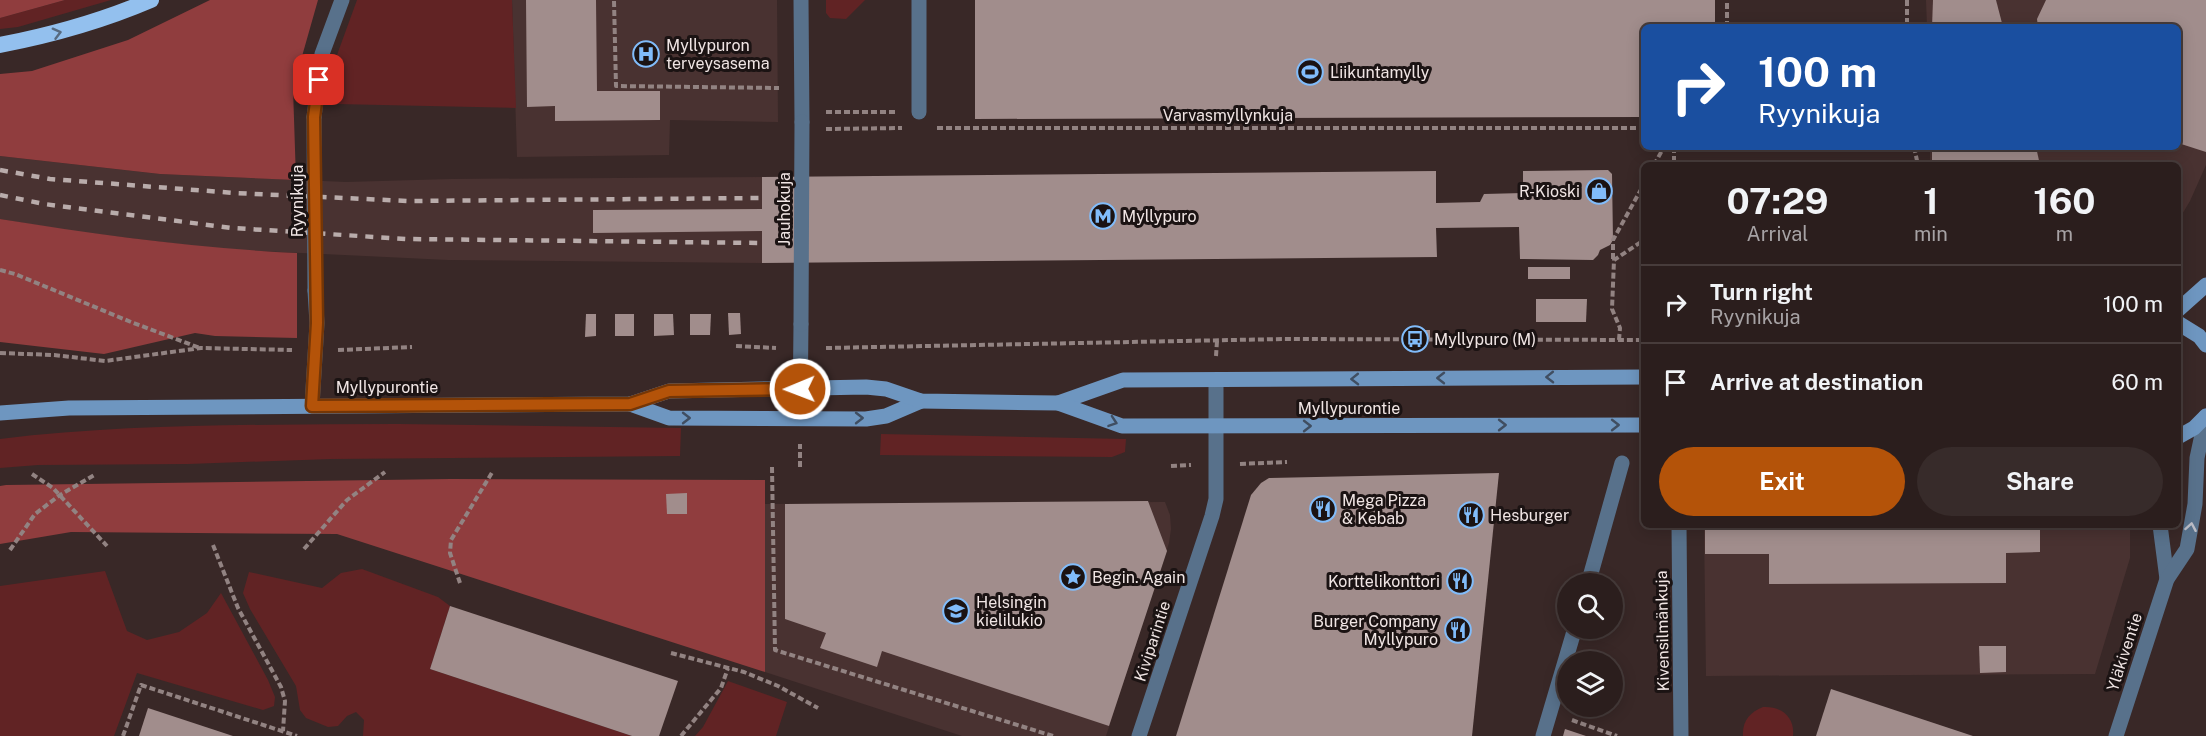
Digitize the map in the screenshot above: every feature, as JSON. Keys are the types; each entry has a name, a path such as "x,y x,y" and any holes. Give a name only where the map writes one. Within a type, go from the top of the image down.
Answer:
{"highway":[{"path":"0,45 54,34 120,13 151,0"}],"main road":[{"path":"2181,307 2206,285"},
{"path":"2181,325 2199,336 2206,345"},
{"name":"Myllypurontie","path":"1058,403 1124,380 1641,377"},
{"name":"Myllypurontie","path":"0,413 69,408 630,404 669,391 866,387 886,389 921,402 1058,403 1122,426 1641,425"},
{"name":"Myllypurontie","path":"630,404 669,418 866,419 886,416 921,402"},
{"path":"2181,435 2194,428 2206,416"}],"street":[{"name":"Ryynikuja","path":"312,406 316,351 314,117 322,54 342,0"},
{"name":"Jauhokuja","path":"800,417 801,0"},
{"path":"919,0 919,112"},
{"name":"Kiviparintie","path":"1139,736 1216,499 1216,380"},
{"name":"Yläkiventie","path":"2115,736 2167,579 2187,549 2195,504 2197,458 2206,416"},
{"path":"1591,573 1622,463"},
{"name":"Kivensilmänkuja","path":"1679,528 1681,736"},
{"name":"Yläkiventie","path":"2160,528 2167,579"},
{"path":"1543,736 1572,639"}],"path":[{"path":"1726,24 1727,0"},
{"path":"1907,0 1907,24"},
{"path":"614,1 616,86 780,88"},
{"path":"825,112 877,112"},
{"path":"819,126 823,129 907,128"},
{"name":"Varvasmyllynkuja","path":"931,128 1641,128"},
{"path":"1619,340 1620,328 1612,309 1613,240 1641,189"},
{"path":"1614,260 1641,242"},
{"path":"0,270 201,348"},
{"path":"820,348 1283,339 1641,340"},
{"path":"0,353 54,355 105,361 201,348 316,351 412,346"},
{"path":"736,346 778,348"},
{"path":"772,467 775,650 1053,736"},
{"path":"460,583 450,553 451,540 493,471"},
{"path":"304,549 347,500 385,472"},
{"path":"32,474 60,495 107,546"},
{"path":"10,550 34,514 60,495 96,474"},
{"path":"213,545 238,608 281,687 285,701 283,731"},
{"path":"670,652 728,668 778,686 818,708"},
{"path":"681,736 721,688 728,668"},
{"path":"123,736 141,685 297,736"},
{"path":"1551,713 1617,736"}],"shaded area":[{"path":"0,0 65,0 0,18"},
{"path":"65,0 111,0 18,27 0,29 0,18"},
{"path":"210,0 318,0 293,88 296,180 160,174 0,156 0,74 32,71 128,40"},
{"path":"357,0 512,0 516,108 336,104 337,55"},
{"name":"Myllypuron terveysasema","path":"512,0 777,0 778,122 670,120 669,155 517,157"},
{"path":"826,0 865,0 846,19 830,18 826,13"},
{"path":"1926,0 2206,0 2206,165 2181,216 2181,162 1930,162 1930,150 2181,150 2181,24 1927,24"},
{"path":"0,156 160,174 346,182 762,177 762,263 448,260 220,249 71,231 0,219"},
{"path":"0,219 148,240 297,253 297,338 215,336 195,333 104,354 0,342"},
{"path":"398,424 681,428 680,456 331,459 188,464 38,465 0,468 0,439 149,427"},
{"path":"881,434 1126,439 1125,452 1112,457 880,455"},
{"path":"451,479 765,480 765,672 337,534 71,532 0,544 0,486 6,485"},
{"name":"Helsingin kielilukio","path":"1165,502 1170,515 1169,543 1106,736 962,736 765,672 765,504"},
{"path":"1704,528 2130,528 2130,558 2095,674 1706,676"},
{"path":"362,569 438,597 450,606 430,669 632,736 363,736 364,720 356,712 347,716 338,726 328,727 306,718 300,710 296,686 250,609 243,593 249,572 322,588 341,573"},
{"path":"105,571 127,631 147,640 179,632 207,613 221,593 268,680 275,697 274,706 263,710 137,673 114,736 0,736 0,586"},
{"path":"728,681 787,702 776,736 695,736 703,727"},
{"path":"1763,707 1776,708 1786,714 1792,723 1793,736 1743,736 1748,718"}],"building":[{"path":"526,0 596,0 597,91 660,91 660,120 555,121 555,106 527,107"},
{"name":"Liikuntamylly","path":"975,0 1715,0 1715,24 1641,24 1641,117 975,119"},
{"path":"1933,0 1996,0 2002,24 1932,24"},
{"path":"2046,0 2206,0 2206,152 2181,144 2181,24 2038,24 2037,19"},
{"path":"1932,150 2037,150 2039,162 1932,162"},
{"path":"1608,170 1612,174 1613,240 1610,245 1600,250 1593,260 1520,259 1519,227 1436,228 1437,257 762,263 762,231 593,233 593,210 762,209 762,177 1436,171 1436,203 1480,202 1484,194 1523,193 1523,171"},
{"path":"1528,267 1570,267 1570,279 1528,279"},
{"path":"1536,299 1587,299 1586,322 1536,322"},
{"path":"728,313 740,313 741,334 729,335"},
{"path":"586,314 596,314 596,336 585,337"},
{"path":"615,314 634,314 634,336 615,336"},
{"path":"654,314 673,314 674,335 654,336"},
{"path":"690,314 711,314 710,335 690,335"},
{"path":"1407,330 1430,330 1430,339 1407,339"},
{"path":"1499,473 1472,736 1176,736 1251,495 1261,483 1269,478"},
{"path":"687,493 687,514 667,514 666,494"},
{"name":"Helsingin kielilukio","path":"1148,501 1167,551 1109,726 882,651 877,667 820,648 826,633 785,619 785,504"},
{"path":"1705,528 2040,528 2040,552 2006,553 2006,583 1769,584 1769,554 1705,554"},
{"path":"450,606 678,681 659,736 632,736 430,669"},
{"path":"1979,646 2006,646 2006,672 1980,673"},
{"path":"1831,689 1973,736 1816,736"},
{"path":"148,708 233,736 139,736"},
{"path":"1565,729 1586,736 1563,736"}],"railway":[{"path":"0,170 50,179 235,193 408,201 762,198"},
{"path":"0,195 44,204 232,228 407,239 762,243"}],"place":[{"name":"Myllypuron terveysasema","path":"646,54"},
{"name":"Liikuntamylly","path":"1310,72"},
{"name":"R-Kioski","path":"1599,191"},
{"name":"Myllypuro","path":"1103,216"},
{"name":"Myllypuro (M)","path":"1415,339"},
{"name":"Mega Pizza & Kebab","path":"1323,509"},
{"name":"Hesburger","path":"1471,515"},
{"name":"Begin. Again","path":"1073,577"},
{"name":"Korttelikonttori","path":"1460,581"},
{"name":"Helsingin kielilukio","path":"956,611"},
{"name":"Burger Company Myllypuro","path":"1458,630"}],"route":[{"path":"319,80 314,117 317,323 312,406 630,404 669,391 800,389"}]}
